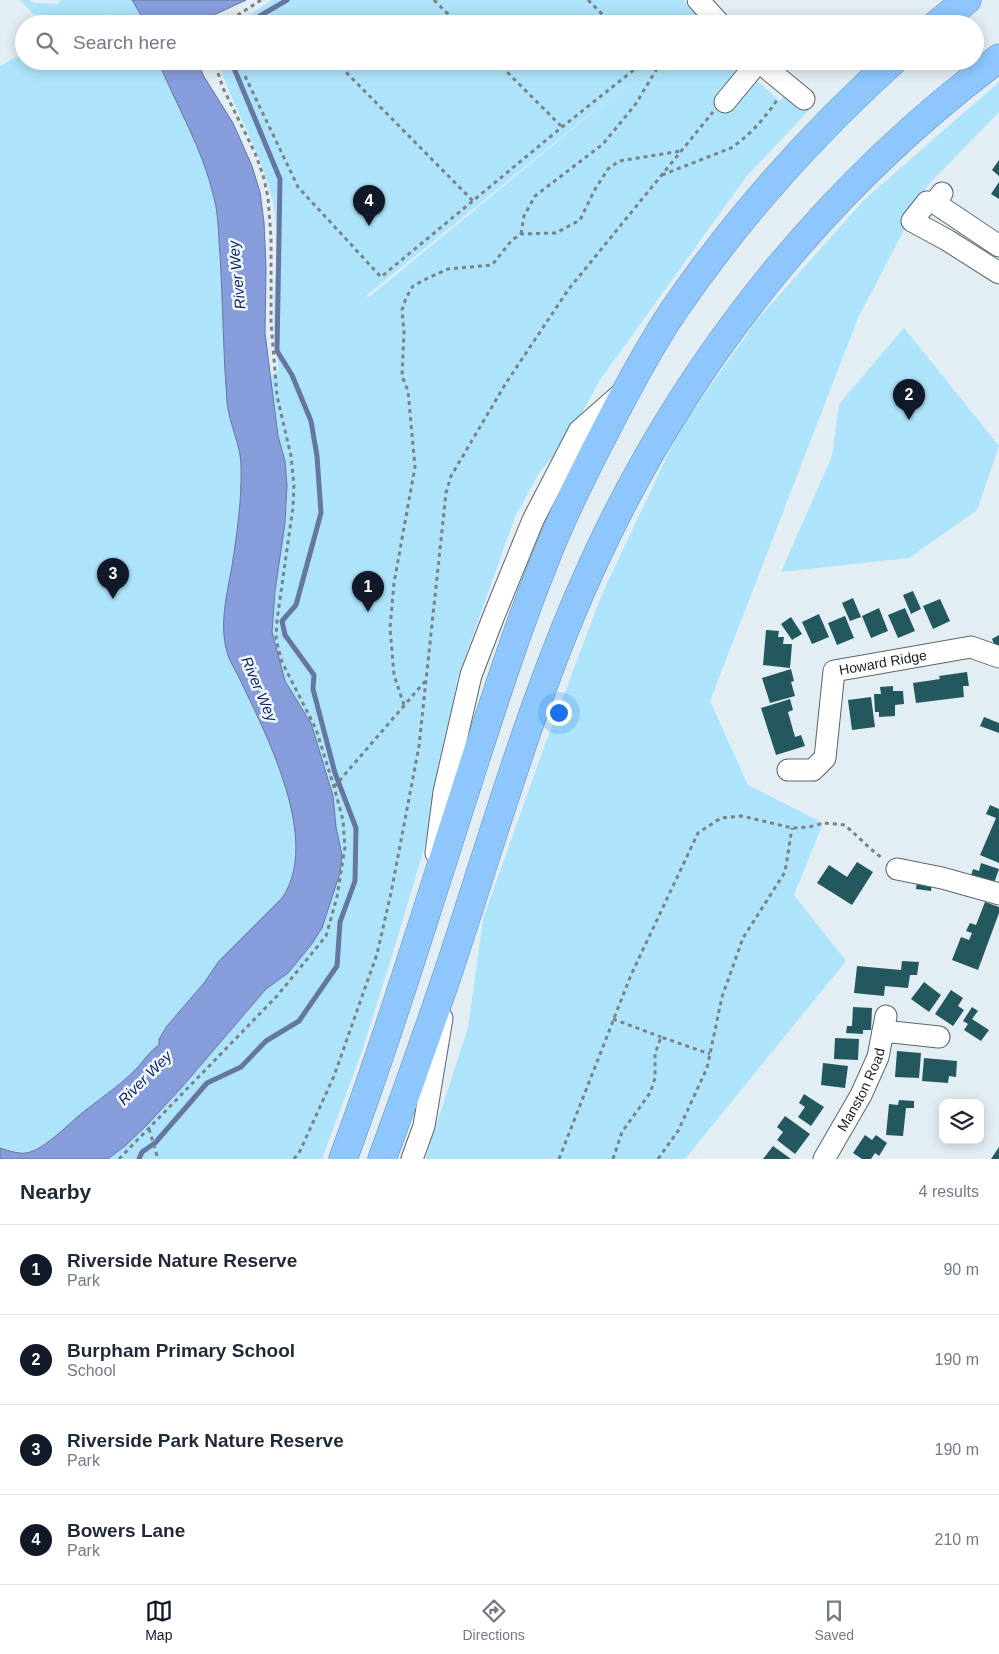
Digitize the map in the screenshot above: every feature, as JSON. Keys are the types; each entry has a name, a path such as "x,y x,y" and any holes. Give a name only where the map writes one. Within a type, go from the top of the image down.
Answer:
{"highway":[{"path":"948,15 967,0"},
{"path":"984,70 999,58"},
{"path":"343,1159 384,1042 510,653 545,559 586,468 627,389 673,312 712,258 756,202 809,141 884,70"},
{"path":"382,1159 451,964 506,789 536,703 569,618 620,508 659,435 740,315 780,265 830,209 926,116 984,70"}],"street":[{"path":"698,0 712,15"},
{"path":"725,102 751,70"},
{"path":"769,70 804,99"},
{"path":"999,246 938,198 927,202 912,221 947,240 999,273"},
{"name":"Howard Ridge","path":"788,770 813,770 825,758 834,670 971,647 999,657"},
{"path":"898,869 942,878 999,894"},
{"path":"412,1159 424,1126 451,964"},
{"name":"Manston Road","path":"824,1159 861,1095 878,1057 884,1023 938,1037"}],"path":[{"path":"238,15 261,0"},
{"path":"434,0 449,15"},
{"path":"588,0 603,15"},
{"path":"118,1159 277,996 326,936 337,897 345,847 342,820 334,787 316,729 282,662 276,639 293,507 294,485 290,456 277,396 270,322 271,238 268,198 263,174 255,153 223,88 217,70"},
{"path":"344,70 474,202"},
{"path":"505,70 562,127"},
{"path":"245,76 298,187 381,277 634,70"},
{"path":"521,234 524,216 536,196 603,144 635,105 656,70"},
{"path":"661,175 731,148 741,141 770,110 786,84"},
{"path":"294,1159 300,1151 334,1076 377,954 391,893 419,746 446,493 451,476 506,382 568,290 708,116 725,102"},
{"path":"404,705 394,675 390,628 394,583 415,467 408,391 402,376 404,332 402,310 406,298 413,286 448,269 492,265 512,240 521,234 556,233 580,220 603,176 608,169 619,161 681,150"},
{"path":"334,787 427,678"},
{"path":"559,1159 631,975 698,834 721,818 742,816 792,828 809,827 824,823 845,825 872,850 898,869"},
{"path":"658,1159 678,1131 707,1068 722,997 743,938 786,872 792,828"},
{"path":"613,1019 710,1054"},
{"path":"614,1159 622,1132 650,1093 655,1078 655,1054 661,1037"},
{"path":"149,1129 158,1159"}],"shaded area":[{"path":"20,0 57,4 62,0 133,0 141,15 39,15 33,14"},
{"path":"272,0 683,0 698,15 249,15"},
{"path":"15,58 15,70 162,70 203,162 217,212 227,402 241,466 239,516 225,609 225,641 230,661 265,732 286,790 293,820 296,849 293,875 282,898 219,961 204,983 167,1026 159,1045 153,1049 138,1067 108,1094 76,1118 61,1134 26,1153 0,1148 0,66"},
{"path":"221,70 644,70 366,296 369,297 644,70 744,70 780,101 787,93 809,110 746,177 600,380 568,438 539,473 515,517 457,680 443,769 428,835 362,1051 322,1159 108,1159 146,1126 266,989 288,973 322,928 340,873 342,855 309,718 285,681 272,632 275,591 285,523 287,485 285,461 278,436 269,377 279,370 274,320 277,244 275,214 261,164"},
{"path":"999,82 999,112 927,186 858,318 710,701 748,785 823,823 794,895 846,961 685,1159 425,1159 468,1028 483,919 543,750 602,594 680,429 757,320 865,199"},
{"path":"904,328 999,446 977,510 909,558 781,572 832,456 839,404"}],"water":[{"path":"132,0 246,0 214,15 141,15"},
{"name":"River Wey","path":"162,70 201,70 233,123 252,166 260,192 264,222 266,268 265,333 278,436 285,461 287,485 285,523 275,591 272,632 285,681 311,723 333,796 336,827 342,855 340,873 322,928 311,945 288,973 266,989 182,1087 126,1145 108,1159 0,1159 0,1148 26,1153 46,1144 131,1074 150,1052 159,1045 159,1039 167,1026 204,983 219,961 282,898 293,875 296,849 293,820 286,790 265,732 230,661 225,641 225,609 239,516 241,466 227,402 217,212 203,162"}],"building":[{"path":"999,160 999,176 992,170"},
{"path":"999,182 999,199 991,194"},
{"path":"913,591 921,609 911,614 903,595"},
{"path":"853,598 861,617 850,621 842,603"},
{"path":"940,599 950,621 933,629 923,606"},
{"path":"879,608 888,631 871,638 862,616"},
{"path":"905,608 915,631 898,638 888,615"},
{"path":"819,614 829,637 812,644 802,622"},
{"path":"845,616 854,638 837,645 828,623"},
{"path":"791,617 802,634 792,640 781,624"},
{"path":"766,630 779,631 778,637 784,637 783,644 792,644 790,668 763,665"},
{"path":"999,635 999,649 996,648 992,639"},
{"path":"791,669 794,681 791,682 795,696 770,703 762,678"},
{"path":"967,672 969,686 963,686 964,697 916,703 913,683 940,679 939,676"},
{"path":"893,686 893,691 903,691 904,704 895,705 895,716 879,717 879,712 875,712 874,694 881,694 880,687"},
{"path":"871,697 875,727 852,730 848,700"},
{"path":"790,699 793,710 788,712 795,737 801,735 805,746 776,755 761,708"},
{"path":"984,717 999,723 999,733 980,726"},
{"path":"990,805 999,809 999,863 980,855 996,818 986,814"},
{"path":"857,862 873,872 852,905 817,883 829,865 847,877"},
{"path":"981,863 999,869 993,886 970,879 973,869 979,871"},
{"path":"917,881 932,883 931,891 916,889"},
{"path":"985,902 999,907 999,913 978,970 952,960 961,937 969,940 972,933 966,931 970,923 976,925"},
{"path":"902,961 919,962 917,975 910,975 908,988 885,986 884,996 854,993 857,966 901,970"},
{"path":"924,982 941,995 929,1012 911,999"},
{"path":"951,990 963,998 958,1006 964,1010 953,1026 935,1014"},
{"path":"853,1007 872,1008 871,1030 863,1030 863,1034 846,1033 847,1026 852,1026"},
{"path":"972,1007 978,1011 972,1019 989,1030 981,1041 964,1030 968,1024 963,1021"},
{"path":"835,1038 859,1039 858,1060 834,1059"},
{"path":"897,1051 921,1053 919,1078 895,1077"},
{"path":"924,1058 957,1061 956,1077 949,1076 948,1083 922,1081"},
{"path":"823,1063 848,1066 845,1088 821,1085"},
{"path":"804,1094 824,1107 811,1126 798,1117 805,1107 799,1103"},
{"path":"899,1100 914,1101 914,1108 906,1108 903,1136 886,1135 889,1104 898,1105"},
{"path":"785,1116 810,1134 795,1154 777,1140 783,1132 777,1127"},
{"path":"865,1135 872,1140 876,1135 887,1143 879,1156 875,1153 871,1159 862,1159 853,1153"},
{"path":"773,1146 791,1159 763,1159"},
{"path":"999,1147 999,1159 991,1159"}],"waterway":[{"path":"261,15 287,0"},
{"path":"139,1159 142,1152 155,1143 207,1083 241,1067 266,1041 299,1021 337,966 340,922 355,881 356,828 335,773 313,689 314,675 285,635 282,621 296,605 321,513 317,456 311,421 292,375 277,351 280,179 235,70"}],"place":[{"name":"Bowers Lane","path":"369,226"},
{"name":"Burpham Primary School","path":"909,420"},
{"name":"Riverside Park Nature Reserve","path":"113,599"},
{"name":"Riverside Nature Reserve","path":"368,612"}]}
